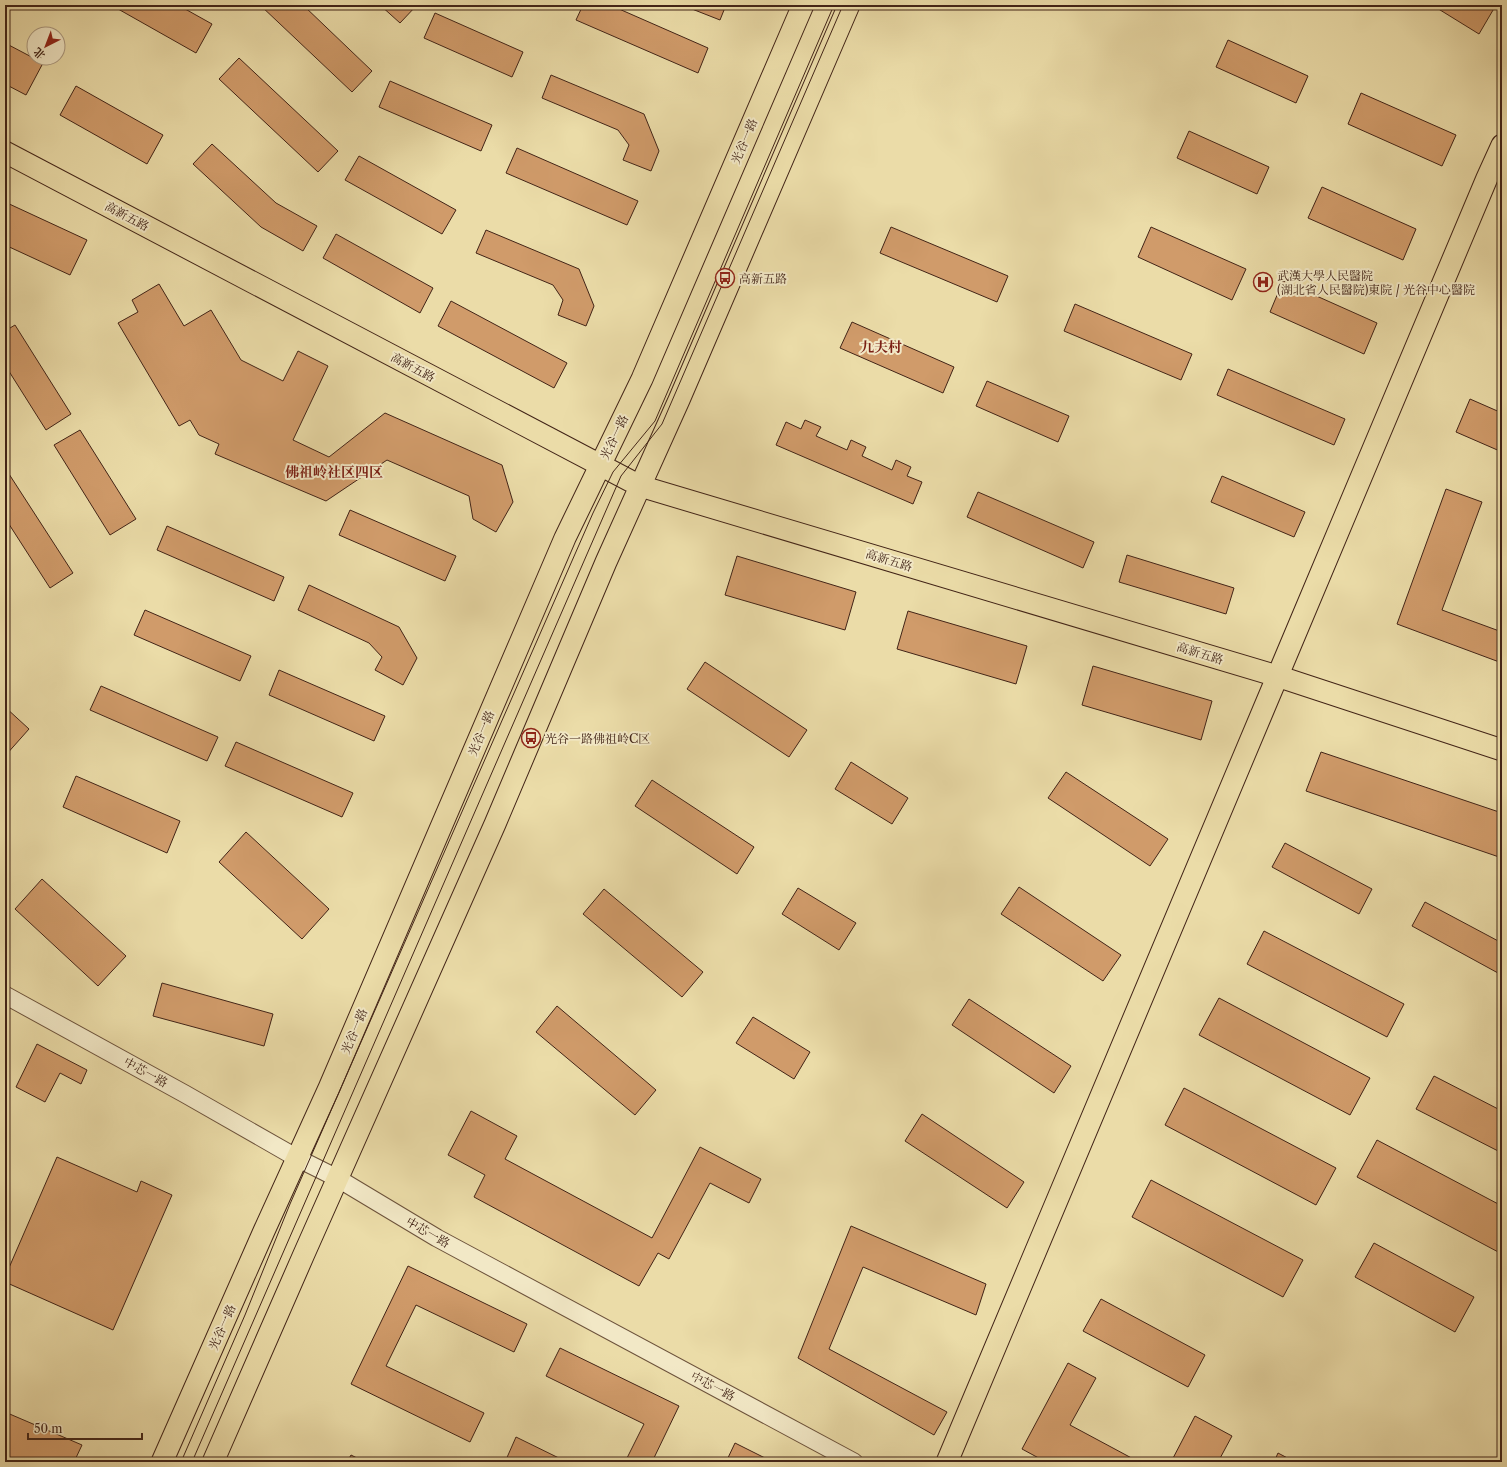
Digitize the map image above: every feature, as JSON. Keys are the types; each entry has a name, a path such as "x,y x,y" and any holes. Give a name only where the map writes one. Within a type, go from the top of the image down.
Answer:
{"main road":[{"name":"光谷一路","path":"162,1462 329,1088 565,538 642,379 803,5"},
{"path":"213,1462 495,824 603,569 679,400 849,5"},
{"path":"959,1462 1283,678 1484,185 1502,145"},
{"name":"高新五路","path":"5,152 640,486 1283,678 1502,750"},
{"path":"947,1462 1502,172"}],"street":[{"name":"中芯一路","path":"5,995 185,1094 297,1158 338,1178 437,1238 854,1462"}],"building":[{"path":"111,5 178,5 212,24 196,53"},
{"path":"260,5 303,5 372,71 352,92"},
{"path":"380,5 417,5 400,23"},
{"path":"583,5 610,5 708,48 698,73 576,20"},
{"path":"693,5 726,5 720,20 692,9"},
{"path":"1432,5 1496,5 1479,34"},
{"path":"435,13 523,52 512,77 424,38"},
{"path":"1228,40 1308,76 1296,103 1216,67"},
{"path":"5,43 26,54 26,66 41,66 26,95 5,84"},
{"path":"239,58 338,151 318,172 219,79"},
{"path":"551,75 644,114 659,151 651,171 623,160 629,145 618,130 542,98"},
{"path":"390,81 492,125 481,151 379,107"},
{"path":"76,86 163,135 147,164 60,115"},
{"path":"1361,93 1456,135 1442,166 1348,124"},
{"path":"1189,131 1269,167 1257,194 1177,158"},
{"path":"212,144 276,203 317,226 303,251 261,227 193,164"},
{"path":"517,148 638,201 627,225 506,173"},
{"path":"359,156 456,210 442,234 345,180"},
{"path":"1322,187 1416,229 1403,260 1308,218"},
{"path":"5,202 87,240 70,275 5,245"},
{"path":"891,227 1008,276 997,302 880,253"},
{"path":"1151,227 1246,269 1232,300 1138,257"},
{"path":"486,230 579,269 594,306 586,326 558,315 563,300 553,285 476,253"},
{"path":"336,234 433,288 420,313 323,258"},
{"path":"1283,281 1377,323 1364,354 1270,312"},
{"path":"159,284 184,326 211,310 241,360 283,381 298,351 328,366 293,440 329,457 385,413 502,465 513,502 496,532 473,519 469,496 387,460 326,501 215,454 219,444 199,435 190,420 179,426 118,323 138,312 132,300"},
{"path":"451,301 567,363 554,388 438,326"},
{"path":"1075,304 1192,354 1181,380 1064,331"},
{"path":"852,322 954,367 943,393 840,348"},
{"path":"15,325 71,414 46,430 5,365 5,331"},
{"path":"1228,369 1345,419 1334,445 1217,395"},
{"path":"987,381 1069,416 1058,442 976,406"},
{"path":"1470,399 1502,413 1502,452 1456,432"},
{"path":"805,420 821,427 816,436 847,450 851,440 866,447 862,456 892,470 896,460 911,467 907,476 922,482 913,504 776,445 786,422 801,429"},
{"path":"80,430 136,519 110,535 54,445"},
{"path":"9,474 73,573 50,588 5,518 5,476"},
{"path":"1222,476 1305,512 1294,537 1211,502"},
{"path":"1446,489 1482,502 1442,610 1502,632 1502,663 1397,624"},
{"path":"978,492 1094,542 1083,568 967,517"},
{"path":"350,510 456,556 445,581 339,535"},
{"path":"167,526 284,577 274,601 157,550"},
{"path":"1127,555 1234,588 1226,614 1119,582"},
{"path":"737,556 856,592 845,630 725,595"},
{"path":"309,585 399,627 417,658 403,685 375,670 382,657 369,643 298,610"},
{"path":"145,610 251,656 240,681 134,635"},
{"path":"908,611 1027,646 1016,684 897,649"},
{"path":"705,662 807,730 789,757 687,689"},
{"path":"1093,666 1212,701 1201,740 1082,705"},
{"path":"279,670 385,716 374,741 269,695"},
{"path":"101,686 218,737 207,761 90,710"},
{"path":"5,707 29,729 5,756"},
{"path":"236,742 353,793 342,817 225,766"},
{"path":"1321,752 1502,813 1502,858 1306,791"},
{"path":"851,762 908,798 892,824 835,789"},
{"path":"1066,772 1168,839 1150,866 1048,798"},
{"path":"76,776 180,821 167,853 63,807"},
{"path":"652,780 754,847 737,874 635,806"},
{"path":"246,832 329,909 302,939 219,862"},
{"path":"1285,843 1372,889 1359,914 1272,867"},
{"path":"42,879 126,956 98,986 15,909"},
{"path":"1019,887 1121,955 1103,981 1001,914"},
{"path":"798,888 856,923 839,950 782,914"},
{"path":"604,889 703,972 682,997 583,914"},
{"path":"1425,902 1502,943 1502,966 1498,973 1412,926"},
{"path":"1264,931 1404,1004 1387,1037 1247,964"},
{"path":"162,983 273,1014 264,1046 153,1016"},
{"path":"1219,998 1370,1078 1350,1115 1199,1035"},
{"path":"969,999 1071,1066 1054,1093 952,1025"},
{"path":"557,1006 656,1090 635,1115 536,1032"},
{"path":"753,1017 810,1052 794,1079 736,1043"},
{"path":"37,1044 87,1070 81,1084 60,1073 45,1102 16,1087"},
{"path":"1434,1076 1502,1111 1502,1153 1416,1109"},
{"path":"1184,1088 1336,1168 1316,1205 1165,1125"},
{"path":"471,1111 517,1136 505,1159 652,1238 700,1147 761,1179 749,1203 710,1183 669,1259 658,1253 639,1286 474,1197 485,1175 448,1155"},
{"path":"922,1114 1024,1182 1007,1208 905,1141"},
{"path":"1377,1140 1502,1206 1502,1254 1357,1177"},
{"path":"57,1157 137,1192 141,1181 172,1195 113,1330 5,1282 5,1277"},
{"path":"1151,1180 1303,1260 1283,1297 1132,1217"},
{"path":"851,1226 986,1284 976,1315 863,1267 829,1349 947,1412 934,1435 798,1358"},
{"path":"1374,1243 1474,1297 1455,1332 1355,1277"},
{"path":"408,1266 527,1324 514,1352 416,1305 386,1366 484,1413 470,1442 351,1384"},
{"path":"1101,1299 1205,1355 1188,1387 1083,1331"},
{"path":"560,1348 679,1406 652,1462 625,1462 644,1424 546,1376"},
{"path":"1068,1363 1096,1378 1070,1425 1139,1462 1046,1462 1022,1449"},
{"path":"5,1412 82,1445 74,1462 5,1462"},
{"path":"1195,1416 1232,1436 1218,1462 1171,1462"},
{"path":"516,1437 567,1462 505,1462"},
{"path":"735,1443 773,1462 726,1462"},
{"path":"1278,1453 1295,1462 1274,1462"},
{"path":"351,1455 365,1462 347,1462"}],"tram line":[{"path":"181,1462 245,1315 290,1204 593,513 613,472 655,421 834,5"},
{"path":"192,1462 621,476 662,424 843,5"}],"place":[{"name":"高新五路","path":"725,278"},
{"name":"武漢大學人民醫院 (湖北省人民醫院)東院 / 光谷中心醫院","path":"1263,282"},
{"name":"光谷一路佛祖岭C区","path":"531,738"}],"district":[{"name":"九夫村","path":"881,347"},
{"name":"佛祖岭社区四区","path":"334,472"}]}
